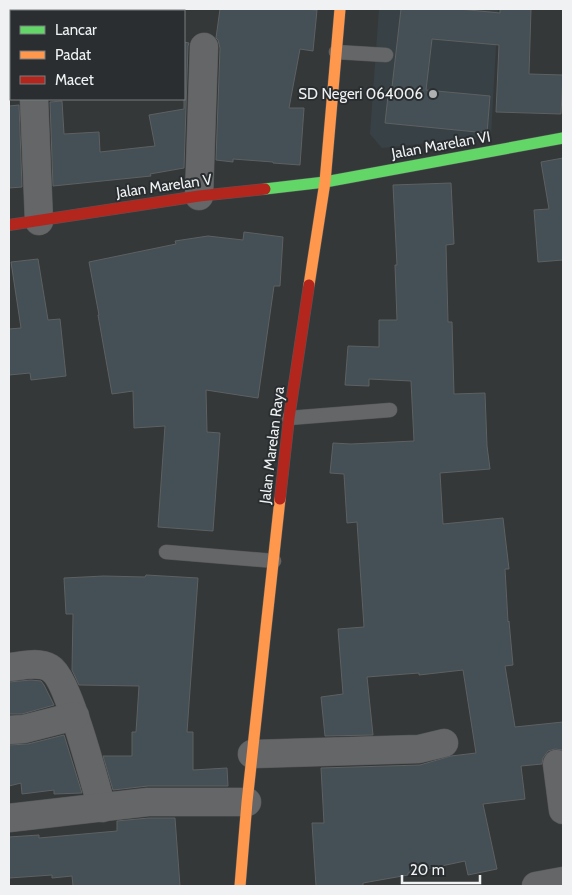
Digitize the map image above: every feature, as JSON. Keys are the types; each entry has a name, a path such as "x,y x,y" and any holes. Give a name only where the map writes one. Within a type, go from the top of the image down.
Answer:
{"main road":[{"name":"Jalan Marelan Raya","path":"240,886 252,754 289,418 325,182 340,9"},
{"name":"Jalan Marelan VI","path":"325,182 563,138"},
{"name":"Jalan Marelan V","path":"9,226 199,196 325,182"}],"street":[{"path":"199,196 204,47"},
{"path":"34,100 40,221"},
{"path":"9,667 45,666 55,672 75,716 102,808"},
{"path":"9,730 75,716"},
{"path":"252,754 419,749 444,743"},
{"path":"556,764 563,810"},
{"path":"9,818 148,802 247,802"},
{"path":"536,886 563,881"}],"lane":[{"path":"336,52 386,55"},
{"path":"289,418 390,410"},
{"path":"166,552 274,561"}],"shaded area":[{"name":"SD Negeri 064006","path":"379,9 498,9 491,136 382,148 370,134"}],"building":[{"path":"220,9 317,10 313,51 300,49 289,108 304,108 300,165 233,159 233,162 216,160 220,48 216,38"},
{"path":"401,9 459,9 500,13 500,9 531,9 529,74 563,75 561,114 496,112 499,45 432,39 426,90 490,96 487,133 385,123 389,87 392,87"},
{"path":"185,42 189,43 184,168 150,174 151,176 53,186 50,102 62,101 64,134 99,132 100,152 155,146 149,115 184,109"},
{"path":"19,105 22,187 9,188 9,106"},
{"path":"563,158 563,260 538,262 534,210 549,209 541,162"},
{"path":"451,183 454,244 446,245 448,322 452,322 454,394 485,393 490,469 440,473 443,524 503,518 509,569 505,569 513,665 505,666 515,727 563,722 563,750 555,749 548,751 543,758 542,764 521,766 525,799 483,804 497,869 468,875 465,861 408,873 408,875 363,883 363,886 316,886 312,823 324,823 321,768 420,765 451,756 476,753 463,670 419,675 419,673 367,677 373,735 325,736 321,697 343,694 338,629 364,627 357,522 347,523 344,474 330,473 333,443 414,441 411,381 369,379 369,386 345,385 348,346 379,347 379,320 397,320 395,265 397,265 393,185"},
{"path":"244,232 283,237 280,286 274,286 258,398 206,390 207,432 220,433 213,531 158,527 165,426 134,428 133,391 112,394 89,262 176,244 175,241 208,236 243,240"},
{"path":"38,259 48,320 60,319 66,376 31,380 30,373 9,375 9,329 21,328 11,262"},
{"path":"146,575 198,578 187,732 193,732 193,770 227,768 228,786 148,786 113,790 103,756 132,756 132,732 136,732 139,686 79,685 72,670 73,614 66,614 64,578 104,576 145,577"},
{"path":"41,681 54,705 22,714 9,714 9,682"},
{"path":"64,735 82,793 54,794 54,790 22,794 21,783 9,786 9,745 28,744"},
{"path":"175,818 180,886 73,886 72,876 52,878 52,875 9,878 9,837 39,835 39,838 117,831 117,821"}],"traffic: fast":[{"path":"265,189 325,182 563,138"}],"traffic: slow":[{"path":"309,285 325,182 340,9"},
{"path":"240,886 247,802 280,499"}],"traffic: jam":[{"path":"9,225 199,196 265,189"},
{"path":"280,499 289,418 309,285"}],"place":[{"name":"SD Negeri 064006","path":"433,94"}]}
